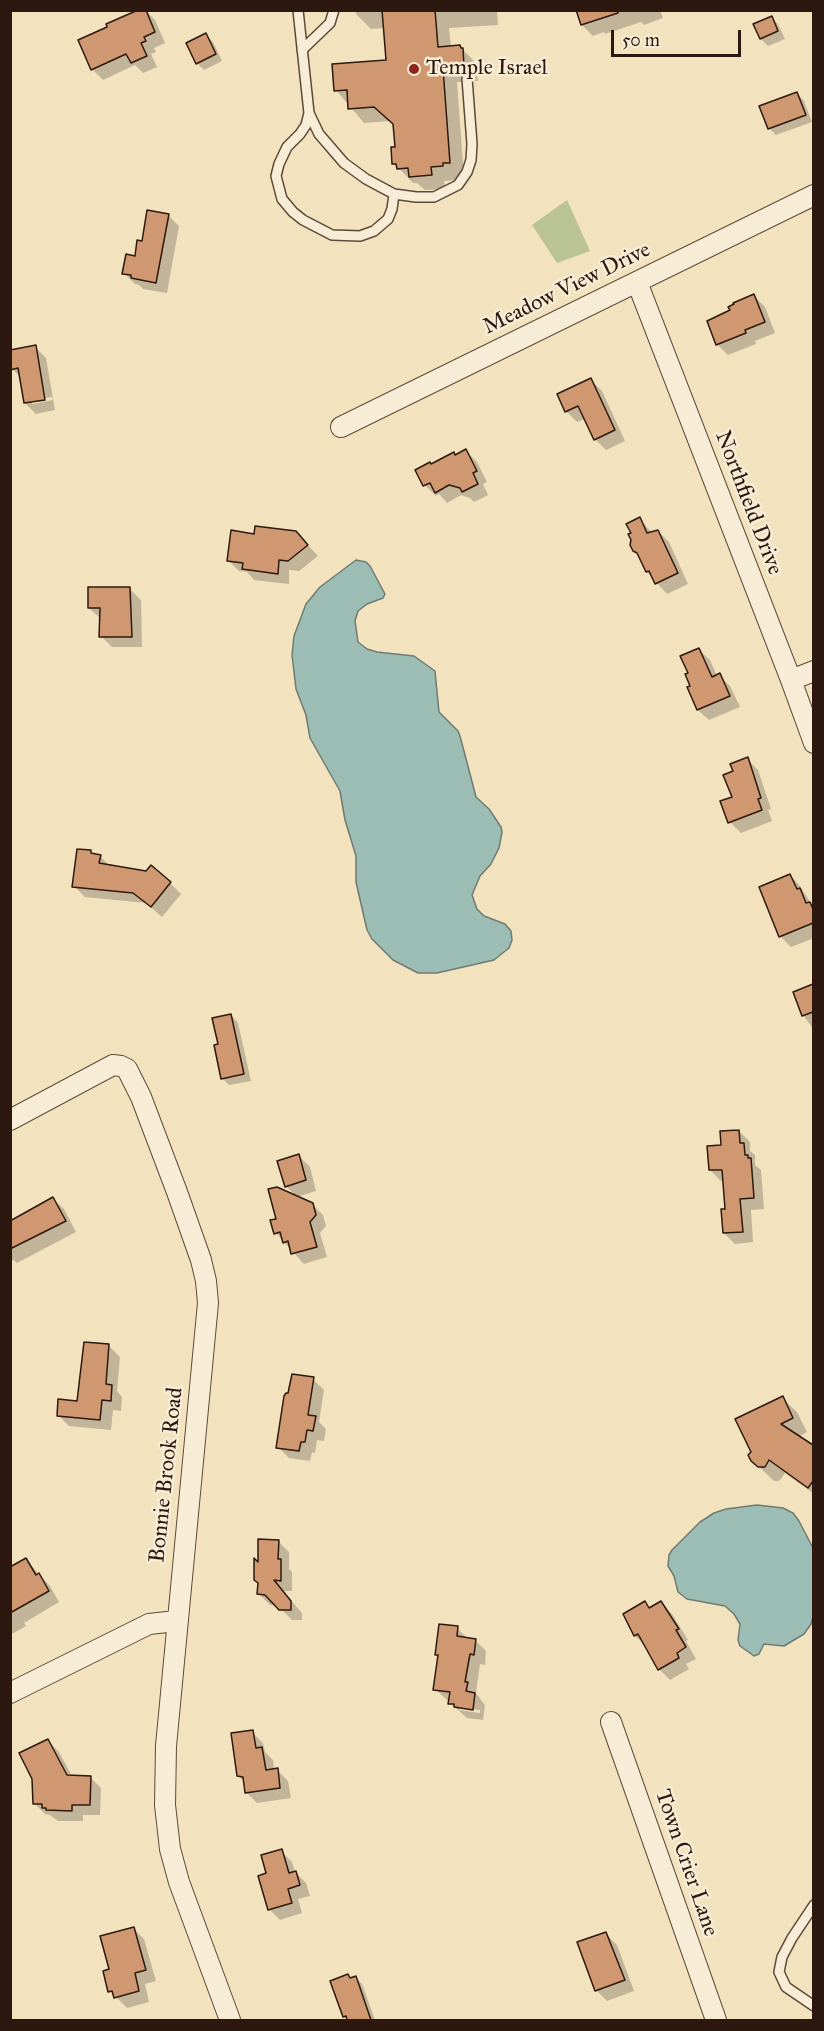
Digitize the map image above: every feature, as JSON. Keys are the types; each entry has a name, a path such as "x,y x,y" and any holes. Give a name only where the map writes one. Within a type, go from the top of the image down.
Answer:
{"street":[{"name":"Meadow View Drive","path":"341,427 813,195"},
{"name":"Northfield Drive","path":"637,282 791,680 813,743"},
{"path":"791,680 813,671"},
{"name":"Bonnie Brook Road","path":"10,1120 113,1065 121,1065 128,1069 153,1129 201,1260 208,1303 176,1621 166,1746 165,1805 170,1849 187,1907 230,2020"},
{"path":"10,1693 149,1624 176,1621"},
{"name":"Town Crier Lane","path":"613,1728 716,2020"}],"lane":[{"path":"298,10 309,113 319,134 344,163 366,179 394,194 434,197 458,185 467,172 471,160 472,144 467,78"},
{"path":"302,50 330,23 334,10"},
{"path":"309,113 306,125 282,154 276,176 282,199 292,212 316,228 332,235 360,236 374,231 388,219 394,194"},
{"path":"813,1905 792,1938 780,1965 782,1980 786,1987 813,2006"}],"green space":[{"path":"567,200 590,251 557,263 532,225"}],"water":[{"path":"356,560 366,562 370,566 385,594 383,598 367,604 358,611 355,621 358,642 367,649 377,652 414,656 435,671 439,712 458,731 476,797 489,809 501,827 499,848 491,864 480,876 472,895 477,909 484,916 505,924 511,931 512,940 509,948 494,960 437,973 418,973 393,960 372,939 367,930 356,882 356,856 345,820 340,791 310,738 306,715 296,689 292,655 294,636 306,604 320,587"},
{"path":"757,1505 783,1508 793,1513 799,1521 813,1548 814,1613 811,1624 804,1634 784,1646 764,1644 759,1654 754,1656 740,1646 738,1640 740,1624 734,1614 725,1606 687,1599 678,1592 674,1576 668,1566 672,1550 700,1522 726,1509"}],"building":[{"path":"138,10 146,10 155,32 144,37 146,41 141,43 147,56 131,63 126,54 91,70 78,40"},
{"path":"382,10 435,10 438,47 460,45 463,48 464,67 443,68 450,163 431,167 432,175 409,177 408,168 397,169 396,164 392,164 391,147 395,147 393,124 374,107 348,109 347,90 334,91 332,64 386,60"},
{"path":"576,10 618,10 618,13 581,25"},
{"path":"772,16 778,31 760,39 753,24"},
{"path":"206,33 216,54 196,64 186,43"},
{"path":"797,92 806,115 768,129 759,106"},
{"path":"147,210 169,214 156,283 122,274 126,254 135,256 137,240 142,241"},
{"path":"754,294 765,322 745,330 746,333 716,345 707,321 730,310 728,307 733,303"},
{"path":"36,345 45,400 24,403 18,368 10,370 10,350"},
{"path":"591,378 615,430 594,440 578,406 565,412 557,394"},
{"path":"466,449 477,471 473,473 478,484 462,492 460,488 449,485 435,493 430,483 423,486 415,470"},
{"path":"640,517 647,533 658,530 678,573 655,584 649,571 646,572 637,553 630,545 631,540 628,534 631,533 626,524"},
{"path":"255,526 296,531 308,545 288,561 279,560 278,574 242,569 243,563 227,561 231,530 254,534"},
{"path":"88,587 130,587 132,637 99,637 100,608 88,608"},
{"path":"699,648 712,677 720,673 730,696 697,710 687,687 690,686 685,674 688,673 680,656"},
{"path":"748,757 761,798 758,799 762,810 728,823 720,801 732,797 723,775 733,771 730,764"},
{"path":"77,849 91,850 91,853 101,855 99,863 146,871 151,865 171,882 151,907 133,893 72,887"},
{"path":"790,874 797,889 800,888 806,903 810,902 813,909 813,923 779,937 759,887"},
{"path":"813,984 813,1012 802,1016 793,992"},
{"path":"231,1014 244,1074 221,1079 214,1045 218,1044 212,1018"},
{"path":"739,1130 740,1143 744,1143 745,1155 751,1158 754,1198 740,1199 743,1232 723,1233 721,1209 725,1209 722,1170 709,1170 707,1146 721,1145 720,1131"},
{"path":"299,1154 306,1180 285,1187 277,1161"},
{"path":"277,1187 313,1203 316,1215 310,1222 317,1247 291,1254 288,1241 283,1243 280,1232 274,1234 270,1220 276,1219 268,1189"},
{"path":"53,1197 66,1221 10,1249 10,1221"},
{"path":"84,1342 109,1344 106,1384 112,1385 111,1401 102,1400 100,1420 57,1416 58,1399 77,1401"},
{"path":"292,1374 314,1377 308,1415 316,1416 313,1431 307,1430 305,1442 301,1442 299,1451 276,1448 284,1396 288,1393"},
{"path":"783,1396 793,1418 781,1424 813,1445 813,1481 808,1488 769,1460 765,1467 758,1467 751,1461 748,1455 751,1452 735,1419"},
{"path":"258,1539 279,1540 278,1559 281,1559 281,1581 274,1580 291,1601 291,1610 279,1610 265,1595 257,1594 258,1583 254,1580 254,1558 258,1562"},
{"path":"26,1558 36,1575 39,1573 49,1591 10,1613 10,1567"},
{"path":"645,1601 649,1608 661,1601 679,1629 676,1630 686,1647 677,1653 679,1658 658,1670 638,1634 634,1636 623,1614"},
{"path":"439,1624 458,1626 457,1636 476,1639 474,1655 470,1654 465,1682 468,1682 466,1691 475,1693 473,1710 448,1704 450,1692 433,1690 438,1655 435,1655"},
{"path":"253,1730 256,1748 262,1747 266,1770 278,1768 280,1788 245,1793 243,1777 237,1776 231,1733"},
{"path":"48,1739 67,1775 91,1776 90,1805 72,1805 72,1811 46,1810 42,1808 42,1804 33,1804 32,1779 19,1753"},
{"path":"282,1849 289,1873 296,1871 300,1885 288,1889 292,1903 268,1910 258,1876 266,1873 261,1855"},
{"path":"134,1927 146,1970 135,1973 139,1991 114,1998 112,1991 108,1992 103,1971 109,1969 100,1936"},
{"path":"606,1932 625,1980 595,1991 577,1942"},
{"path":"348,1974 350,1978 356,1976 371,2020 347,2020 346,2016 343,2017 330,1981"}],"place":[{"name":"Temple Israel","path":"414,69"}]}
